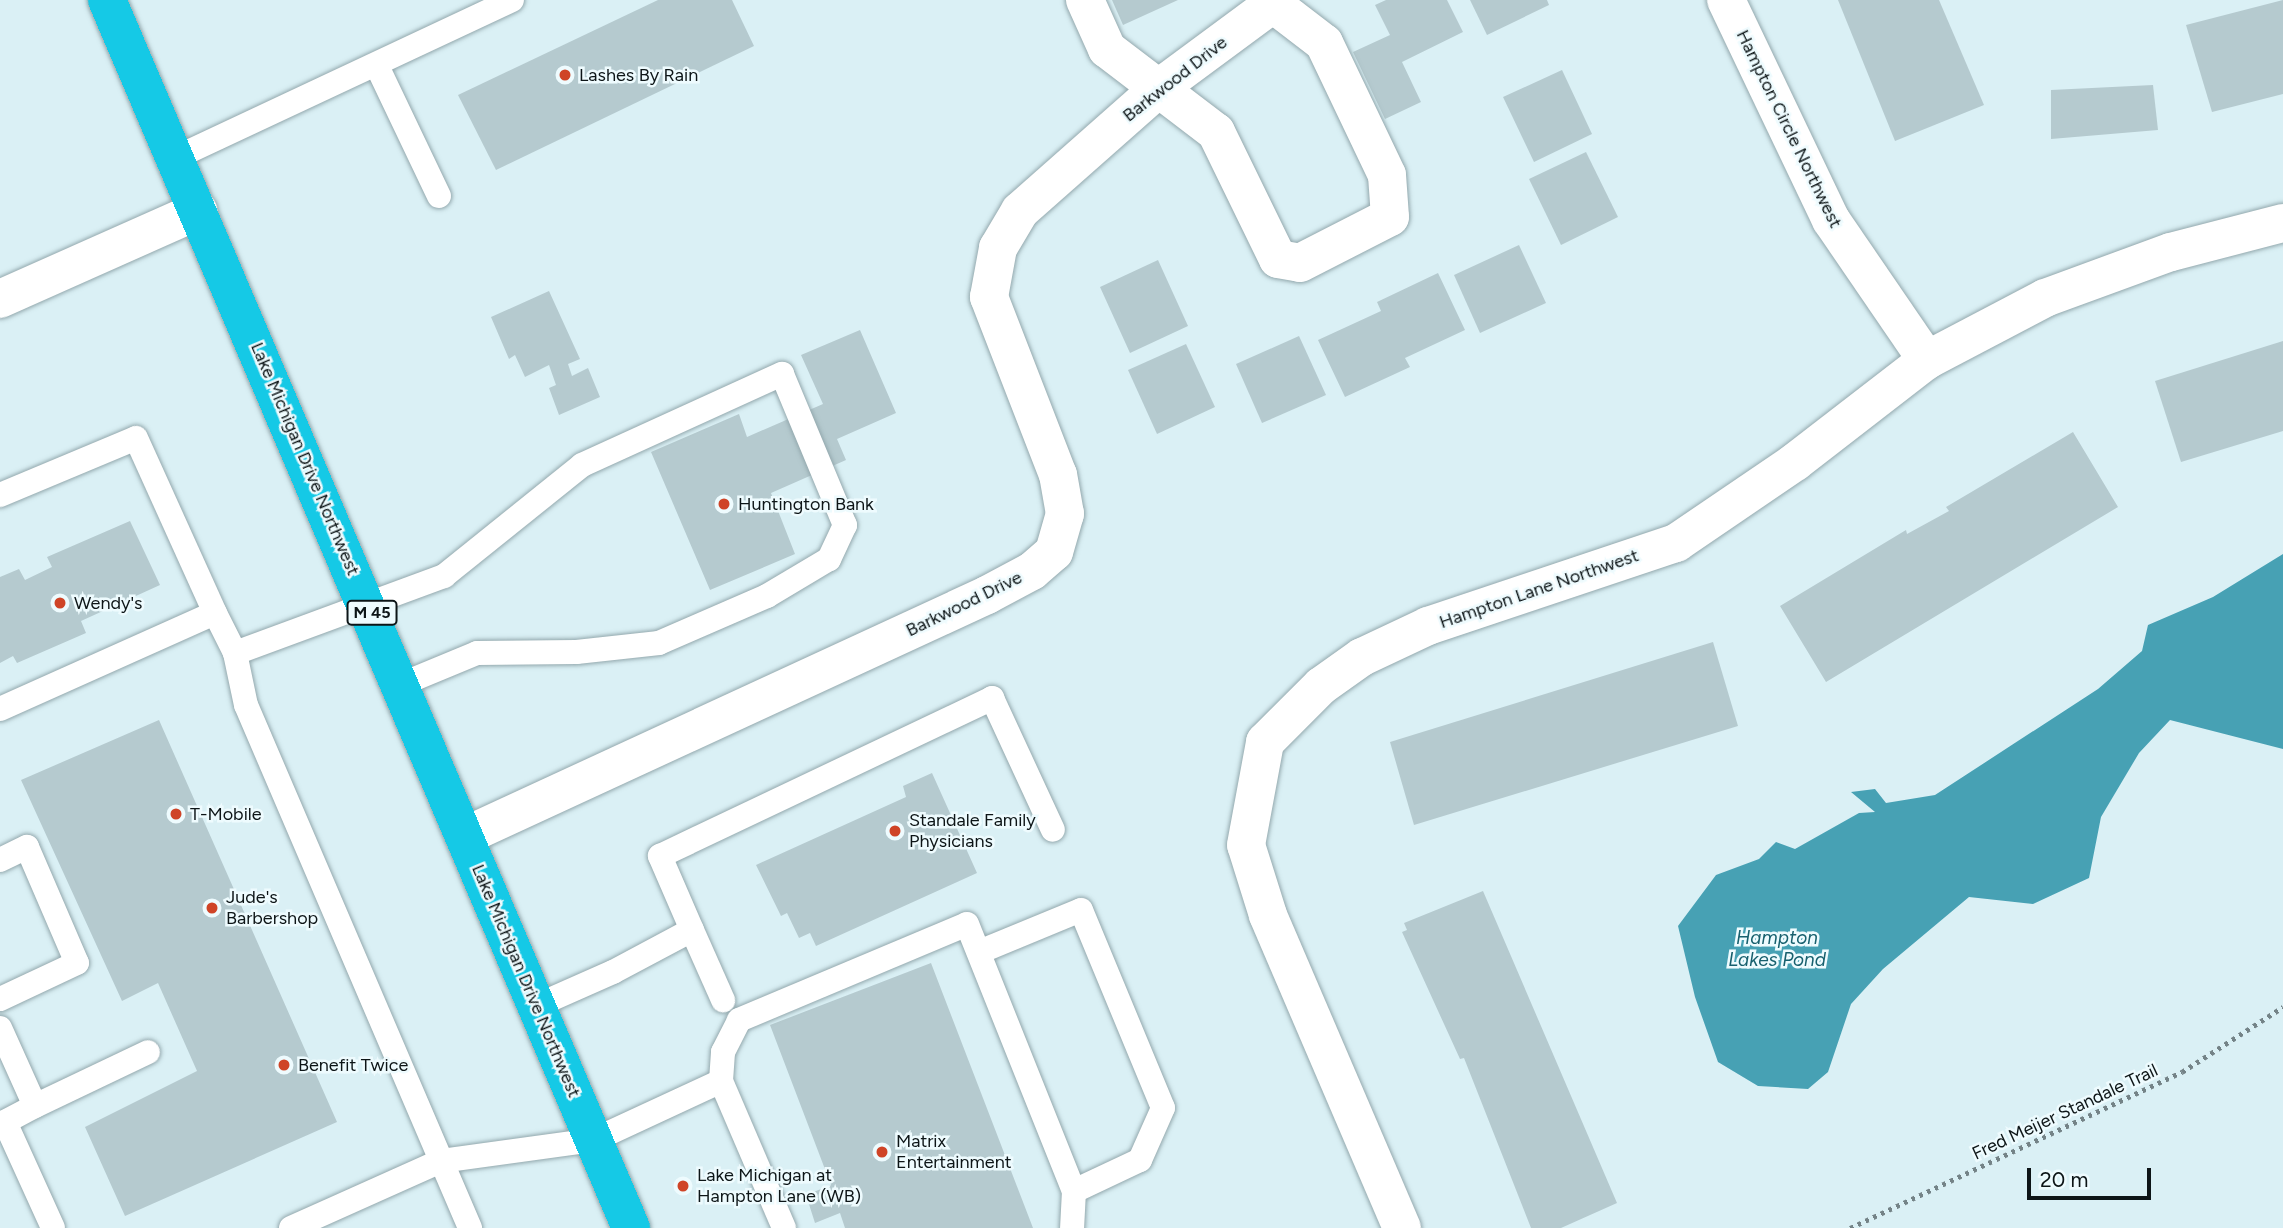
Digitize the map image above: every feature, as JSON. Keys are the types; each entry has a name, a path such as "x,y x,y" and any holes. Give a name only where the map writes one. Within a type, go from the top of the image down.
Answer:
{"highway":[{"name":"Lake Michigan Drive Northwest","path":"107,0 402,684 631,1228"}],"street":[{"path":"1085,0 1107,49 1216,132 1278,259 1300,262 1390,217 1387,175 1324,43 1273,1"},
{"name":"Hampton Circle Northwest","path":"1726,0 1831,220 1927,360"},
{"name":"Barkwood Drive","path":"465,836 987,595 1032,571 1054,552 1065,514 1058,475 989,297 998,248 1020,211 1159,88 1273,1"},
{"path":"0,299 198,211"},
{"name":"Hampton Lane Northwest","path":"1402,1228 1268,915 1246,845 1265,742 1321,686 1362,657 1428,626 1676,543 1796,462 1927,360 2045,298 2113,271 2283,223"}],"lane":[{"path":"175,158 377,66 512,0"},
{"path":"377,66 439,196"},
{"path":"235,653 444,576 582,465 782,374 845,524 830,559 767,596 659,643 576,652 477,653 402,684"},
{"path":"0,495 135,438 235,653 246,705 470,1228"},
{"path":"0,709 215,613"},
{"path":"723,1000 660,856 992,698 1054,830"},
{"path":"0,860 27,847 77,963 0,999"},
{"path":"979,952 1081,910 1163,1108 1140,1160 1074,1191"},
{"path":"784,1228 721,1081 723,1052 739,1020 967,924 1074,1191 1072,1228"},
{"path":"536,1006 613,972 692,930"},
{"path":"0,1028 35,1106"},
{"path":"53,1228 5,1122 148,1052"},
{"path":"291,1228 441,1161 594,1140 721,1081"}],"path":[{"name":"Fred Meijer Standale Trail","path":"1850,1228 2182,1072 2283,1007"}],"water":[{"name":"Hampton Lakes Pond","path":"2283,554 2283,749 2170,720 2139,753 2101,817 2089,878 2033,904 1969,897 1883,969 1851,1004 1828,1072 1808,1089 1758,1086 1718,1062 1695,997 1678,926 1716,875 1759,859 1776,842 1795,849 1859,813 1875,812 1851,792 1875,789 1886,803 1935,795 2098,689 2142,651 2148,625 2213,597"}],"building":[{"path":"658,0 732,0 754,46 496,170 458,95"},
{"path":"1112,0 1178,0 1123,25"},
{"path":"1386,0 1447,0 1463,32 1402,62 1421,102 1385,119 1353,52 1390,35 1375,5"},
{"path":"1470,0 1547,0 1549,5 1487,35"},
{"path":"1838,0 1939,0 1984,105 1895,141"},
{"path":"2283,0 2283,94 2212,112 2186,25"},
{"path":"1562,70 1592,134 1534,162 1503,97"},
{"path":"2153,85 2158,130 2051,139 2051,90"},
{"path":"1586,152 1618,217 1561,245 1529,179"},
{"path":"1519,245 1546,303 1480,333 1454,275"},
{"path":"1158,260 1188,326 1130,353 1100,287"},
{"path":"1438,273 1465,330 1405,358 1410,367 1345,397 1318,340 1381,311 1377,302"},
{"path":"549,291 580,359 568,364 572,376 588,368 600,397 559,415 549,388 556,385 549,365 525,377 515,355 509,359 491,317"},
{"path":"860,330 896,413 837,439 846,460 771,493 795,554 710,590 651,452 739,414 747,437 823,404 801,355"},
{"path":"1299,336 1326,395 1262,423 1236,364"},
{"path":"2283,341 2283,431 2181,462 2155,381"},
{"path":"1186,344 1215,407 1157,434 1128,370"},
{"path":"2073,432 2118,507 1826,682 1780,606 1906,530 1907,534 1949,511 1946,507"},
{"name":"Wendy's","path":"130,521 160,585 81,621 86,633 17,663 13,656 0,663 0,577 19,569 25,580 52,567 47,557"},
{"path":"1713,642 1738,726 1414,825 1390,742"},
{"path":"159,720 337,1122 125,1216 85,1127 197,1071 158,983 122,1001 21,780"},
{"name":"Standale Family Physicians","path":"932,773 977,873 816,946 810,933 799,938 787,913 781,916 756,865 906,797 903,786"},
{"path":"1483,891 1617,1203 1561,1228 1531,1228 1464,1058 1460,1059 1402,932 1407,930 1404,923"},
{"path":"931,963 1033,1228 845,1228 840,1213 815,1223 806,1195 831,1185 770,1025"}],"place":[{"name":"Lashes By Rain","path":"565,75"},
{"name":"Huntington Bank","path":"724,504"},
{"name":"Wendy's","path":"60,603"},
{"name":"T-Mobile","path":"176,814"},
{"name":"Standale Family Physicians","path":"895,831"},
{"name":"Jude's Barbershop","path":"212,908"},
{"name":"Benefit Twice","path":"284,1065"},
{"name":"Matrix Entertainment","path":"882,1152"},
{"name":"Lake Michigan at Hampton Lane (WB)","path":"683,1186"}]}
